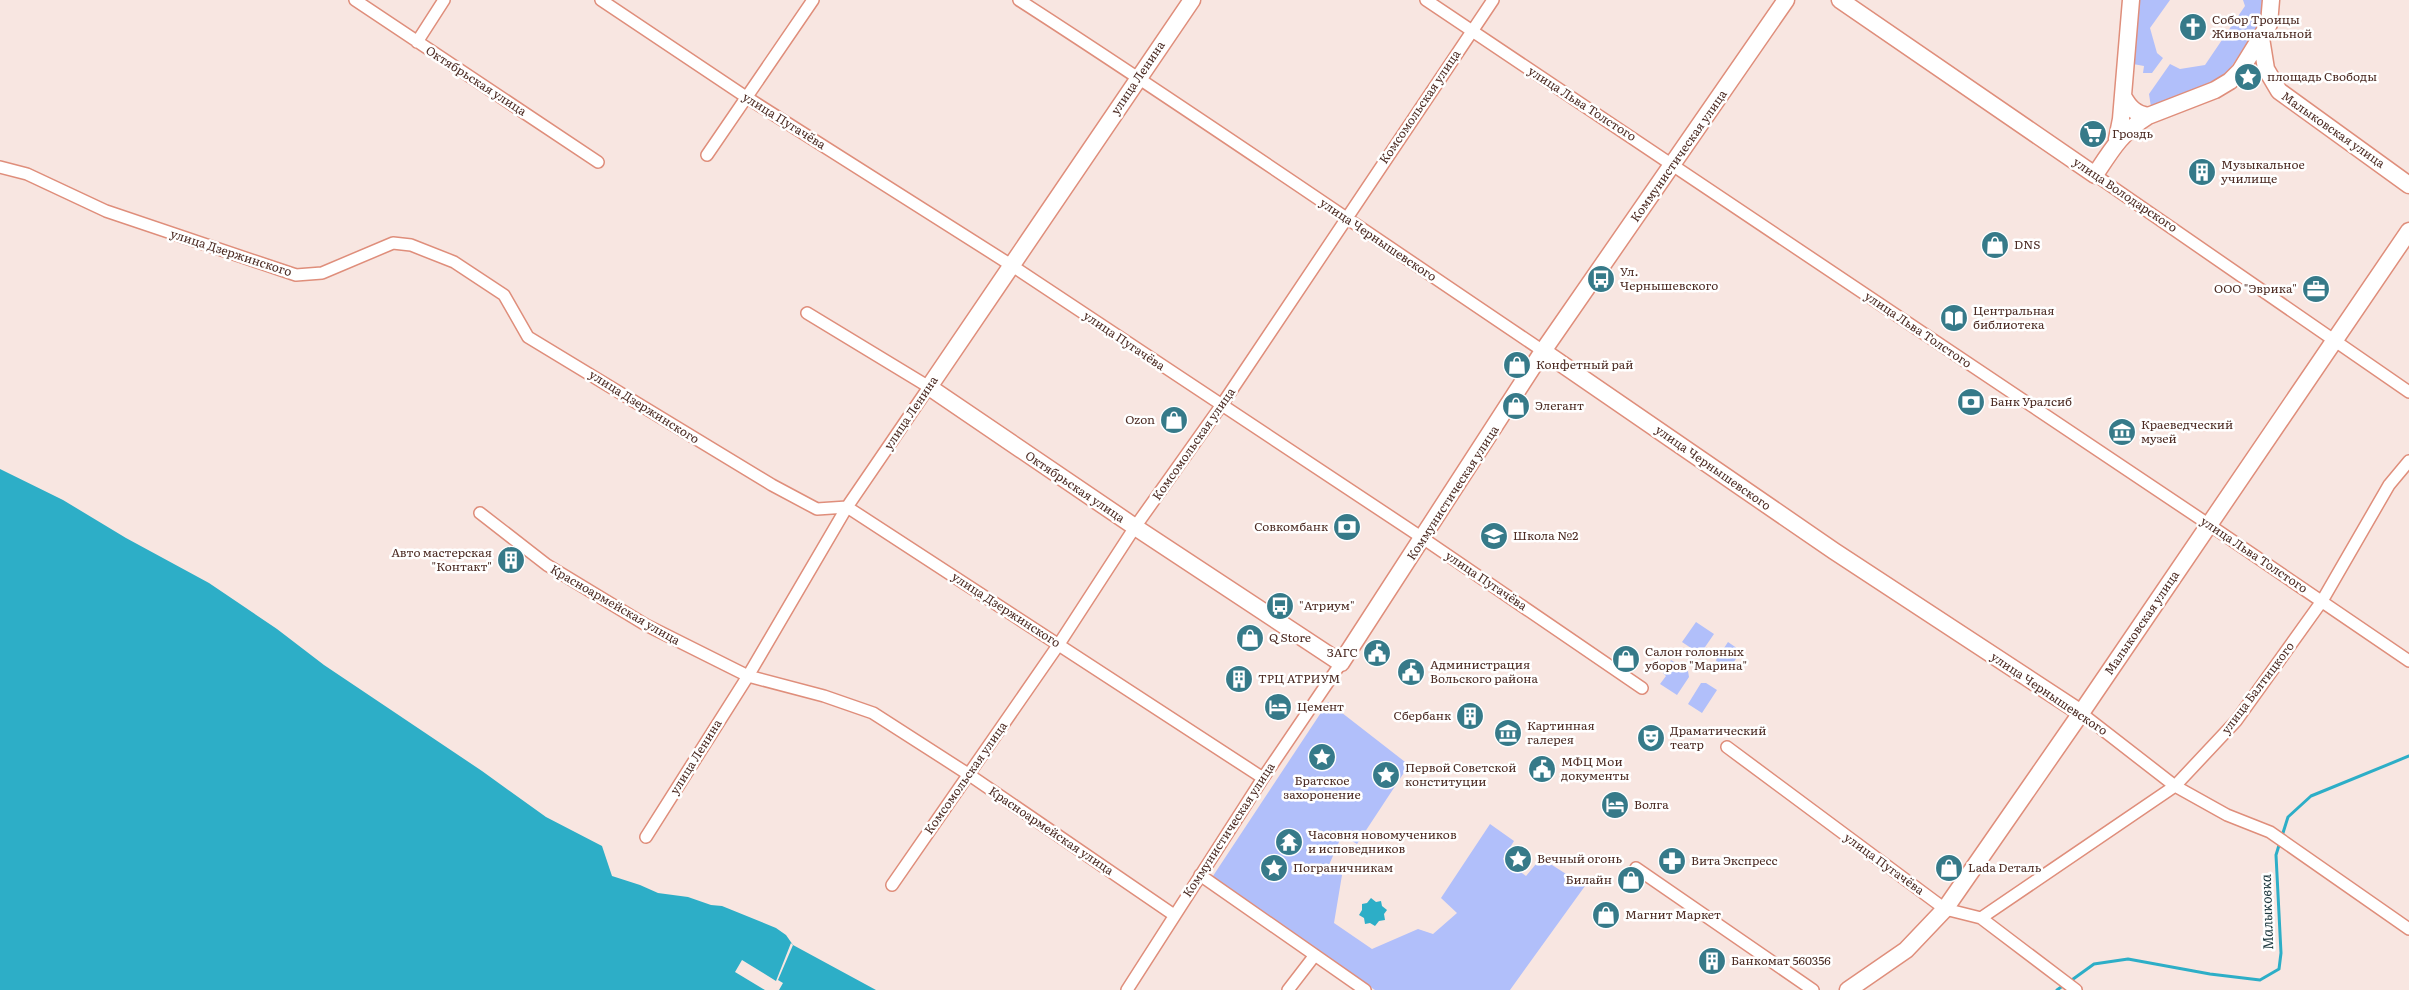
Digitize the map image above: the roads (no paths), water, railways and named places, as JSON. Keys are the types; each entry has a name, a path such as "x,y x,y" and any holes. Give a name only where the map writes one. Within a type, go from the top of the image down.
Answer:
{"street":[{"name":"Октябрьская улица","path":"355,0 598,162"},
{"path":"417,42 444,0"},
{"name":"улица Пугачёва","path":"601,0 746,97 1011,265 1424,539 1642,688"},
{"path":"708,155 813,0"},
{"name":"улица Чернышевского","path":"1019,0 1139,77 1345,219 1544,351 1834,551 2081,713 2175,786 2227,814 2270,832 2409,929"},
{"name":"улица Ленина","path":"646,837 748,676 847,507 1192,0"},
{"name":"улица Льва Толстого","path":"1426,0 1674,164 2409,660"},
{"name":"Комсомольская улица","path":"892,885 1059,644 1135,528 1221,406 1471,30 1493,0"},
{"name":"Коммунистическая улица","path":"1127,990 1263,778 1424,539 1544,351 1786,0"},
{"name":"улица Володарского","path":"1840,0 2409,392"},
{"path":"2117,139 2123,96 2131,0"},
{"path":"2095,175 2117,139 2131,126 2148,116 2214,90 2230,81 2240,71 2262,38 2268,24 2271,0"},
{"name":"Малыковская улица","path":"2262,38 2266,69 2279,91 2409,185"},
{"path":"2123,96 2128,106 2137,113 2148,116"},
{"name":"улица Дзержинского","path":"0,167 27,174 106,211 296,275 322,273 393,243 412,246 454,262 504,295 528,337 772,486 817,509 847,507 1263,778"},
{"name":"Малыковская улица","path":"1848,990 1906,950 1945,908 2081,713 2409,230"},
{"name":"Октябрьская улица","path":"807,313 929,387 1135,528 1341,663"},
{"name":"улица Балтицкого","path":"1981,918 2175,786 2236,722 2322,601 2389,485 2409,461"},
{"name":"Красноармейская улица","path":"480,513 547,565 646,625 748,676 824,696 873,713 968,774 1174,915"},
{"name":"улица Пугачёва","path":"1727,747 1945,908 1981,918 2076,990"},
{"path":"1636,868 1802,980 1813,990"},
{"path":"1200,875 1365,990"},
{"path":"1288,990 1315,955"},
{"path":"1794,990 1802,980"}],"waterway":[{"name":"Малыковка","path":"2282,836 2288,817 2311,796 2409,756"},
{"name":"Малыковка","path":"2069,982 2094,964 2128,959 2210,974 2260,980 2279,969 2281,953 2276,855 2280,842"},
{"name":"Малыковка","path":"2057,990 2064,985"}],"place":[{"name":"Собор Троицы Живоначальной","path":"2193,27"},
{"name":"площадь Свободы","path":"2248,77"},
{"name":"Гроздь","path":"2093,134"},
{"name":"Музыкальное училище","path":"2202,172"},
{"name":"DNS","path":"1995,245"},
{"name":"Ул. Чернышевского","path":"1601,279"},
{"name":"ООО \"Эврика\"","path":"2316,289"},
{"name":"Центральная библиотека","path":"1954,318"},
{"name":"Конфетный рай","path":"1517,365"},
{"name":"Банк Уралсиб","path":"1971,402"},
{"name":"Элегант","path":"1516,406"},
{"name":"Ozon","path":"1174,420"},
{"name":"Краеведческий музей","path":"2122,432"},
{"name":"Совкомбанк","path":"1347,527"},
{"name":"Школа №2","path":"1494,536"},
{"name":"Авто мастерская \"Контакт\"","path":"511,560"},
{"name":"\"Атриум\"","path":"1280,606"},
{"name":"Q Store","path":"1250,638"},
{"name":"ЗАГС","path":"1377,653"},
{"name":"Салон головных уборов \"Марина\"","path":"1626,659"},
{"name":"Администрация Вольского района","path":"1411,672"},
{"name":"ТРЦ АТРИУМ","path":"1239,679"},
{"name":"Цемент","path":"1278,707"},
{"name":"Сбербанк","path":"1470,716"},
{"name":"Картинная галерея","path":"1508,733"},
{"name":"Драматический театр","path":"1651,738"},
{"name":"Братское захоронение","path":"1322,757"},
{"name":"МФЦ Мои документы","path":"1542,769"},
{"name":"Первой Советской конституции","path":"1386,775"},
{"name":"Волга","path":"1615,805"},
{"name":"Часовня новомучеников и исповедников","path":"1289,842"},
{"name":"Вечный огонь","path":"1518,859"},
{"name":"Вита Экспресс","path":"1672,861"},
{"name":"Пограничникам","path":"1274,868"},
{"name":"Lada Dеталь","path":"1949,868"},
{"name":"Билайн","path":"1631,880"},
{"name":"Магнит Маркет","path":"1606,915"},
{"name":"Банкомат 560356","path":"1712,961"}]}
